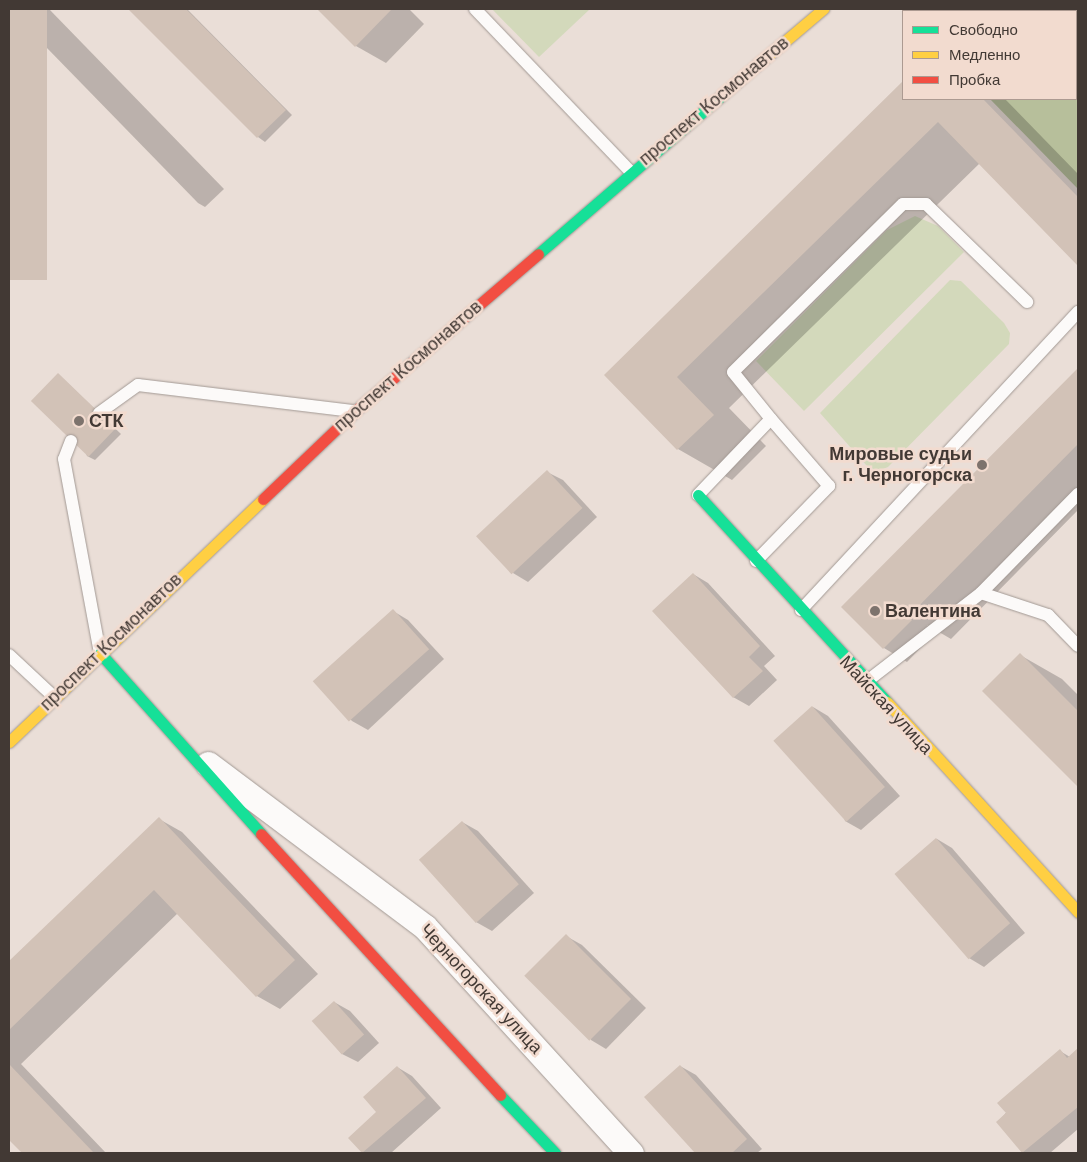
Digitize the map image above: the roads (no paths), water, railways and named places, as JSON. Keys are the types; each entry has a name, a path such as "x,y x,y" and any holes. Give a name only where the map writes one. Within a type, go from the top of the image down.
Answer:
{"street":[{"name":"проспект Космонавтов","path":"9,742 355,411 823,9"},
{"name":"Майская улица","path":"698,495 800,611 1078,912"},
{"name":"Черногорская улица","path":"100,653 194,754 375,962 555,1153"},
{"name":"Черногорская улица","path":"194,754 425,926 631,1153"}],"lane":[{"path":"475,9 631,172"},
{"path":"756,561 829,486 733,372 903,204 926,204 1027,302"},
{"path":"800,611 1078,312"},
{"path":"99,414 138,386 355,411"},
{"path":"698,495 771,419"},
{"path":"71,441 64,459 100,653"},
{"path":"866,683 981,593 1078,494"},
{"path":"981,593 1048,615 1078,646"},
{"path":"9,655 54,697"}],"place":[{"name":"СТК","path":"79,421"},
{"name":"Мировые судьи г. Черногорска","path":"982,465"},
{"name":"Валентина","path":"875,611"}]}
